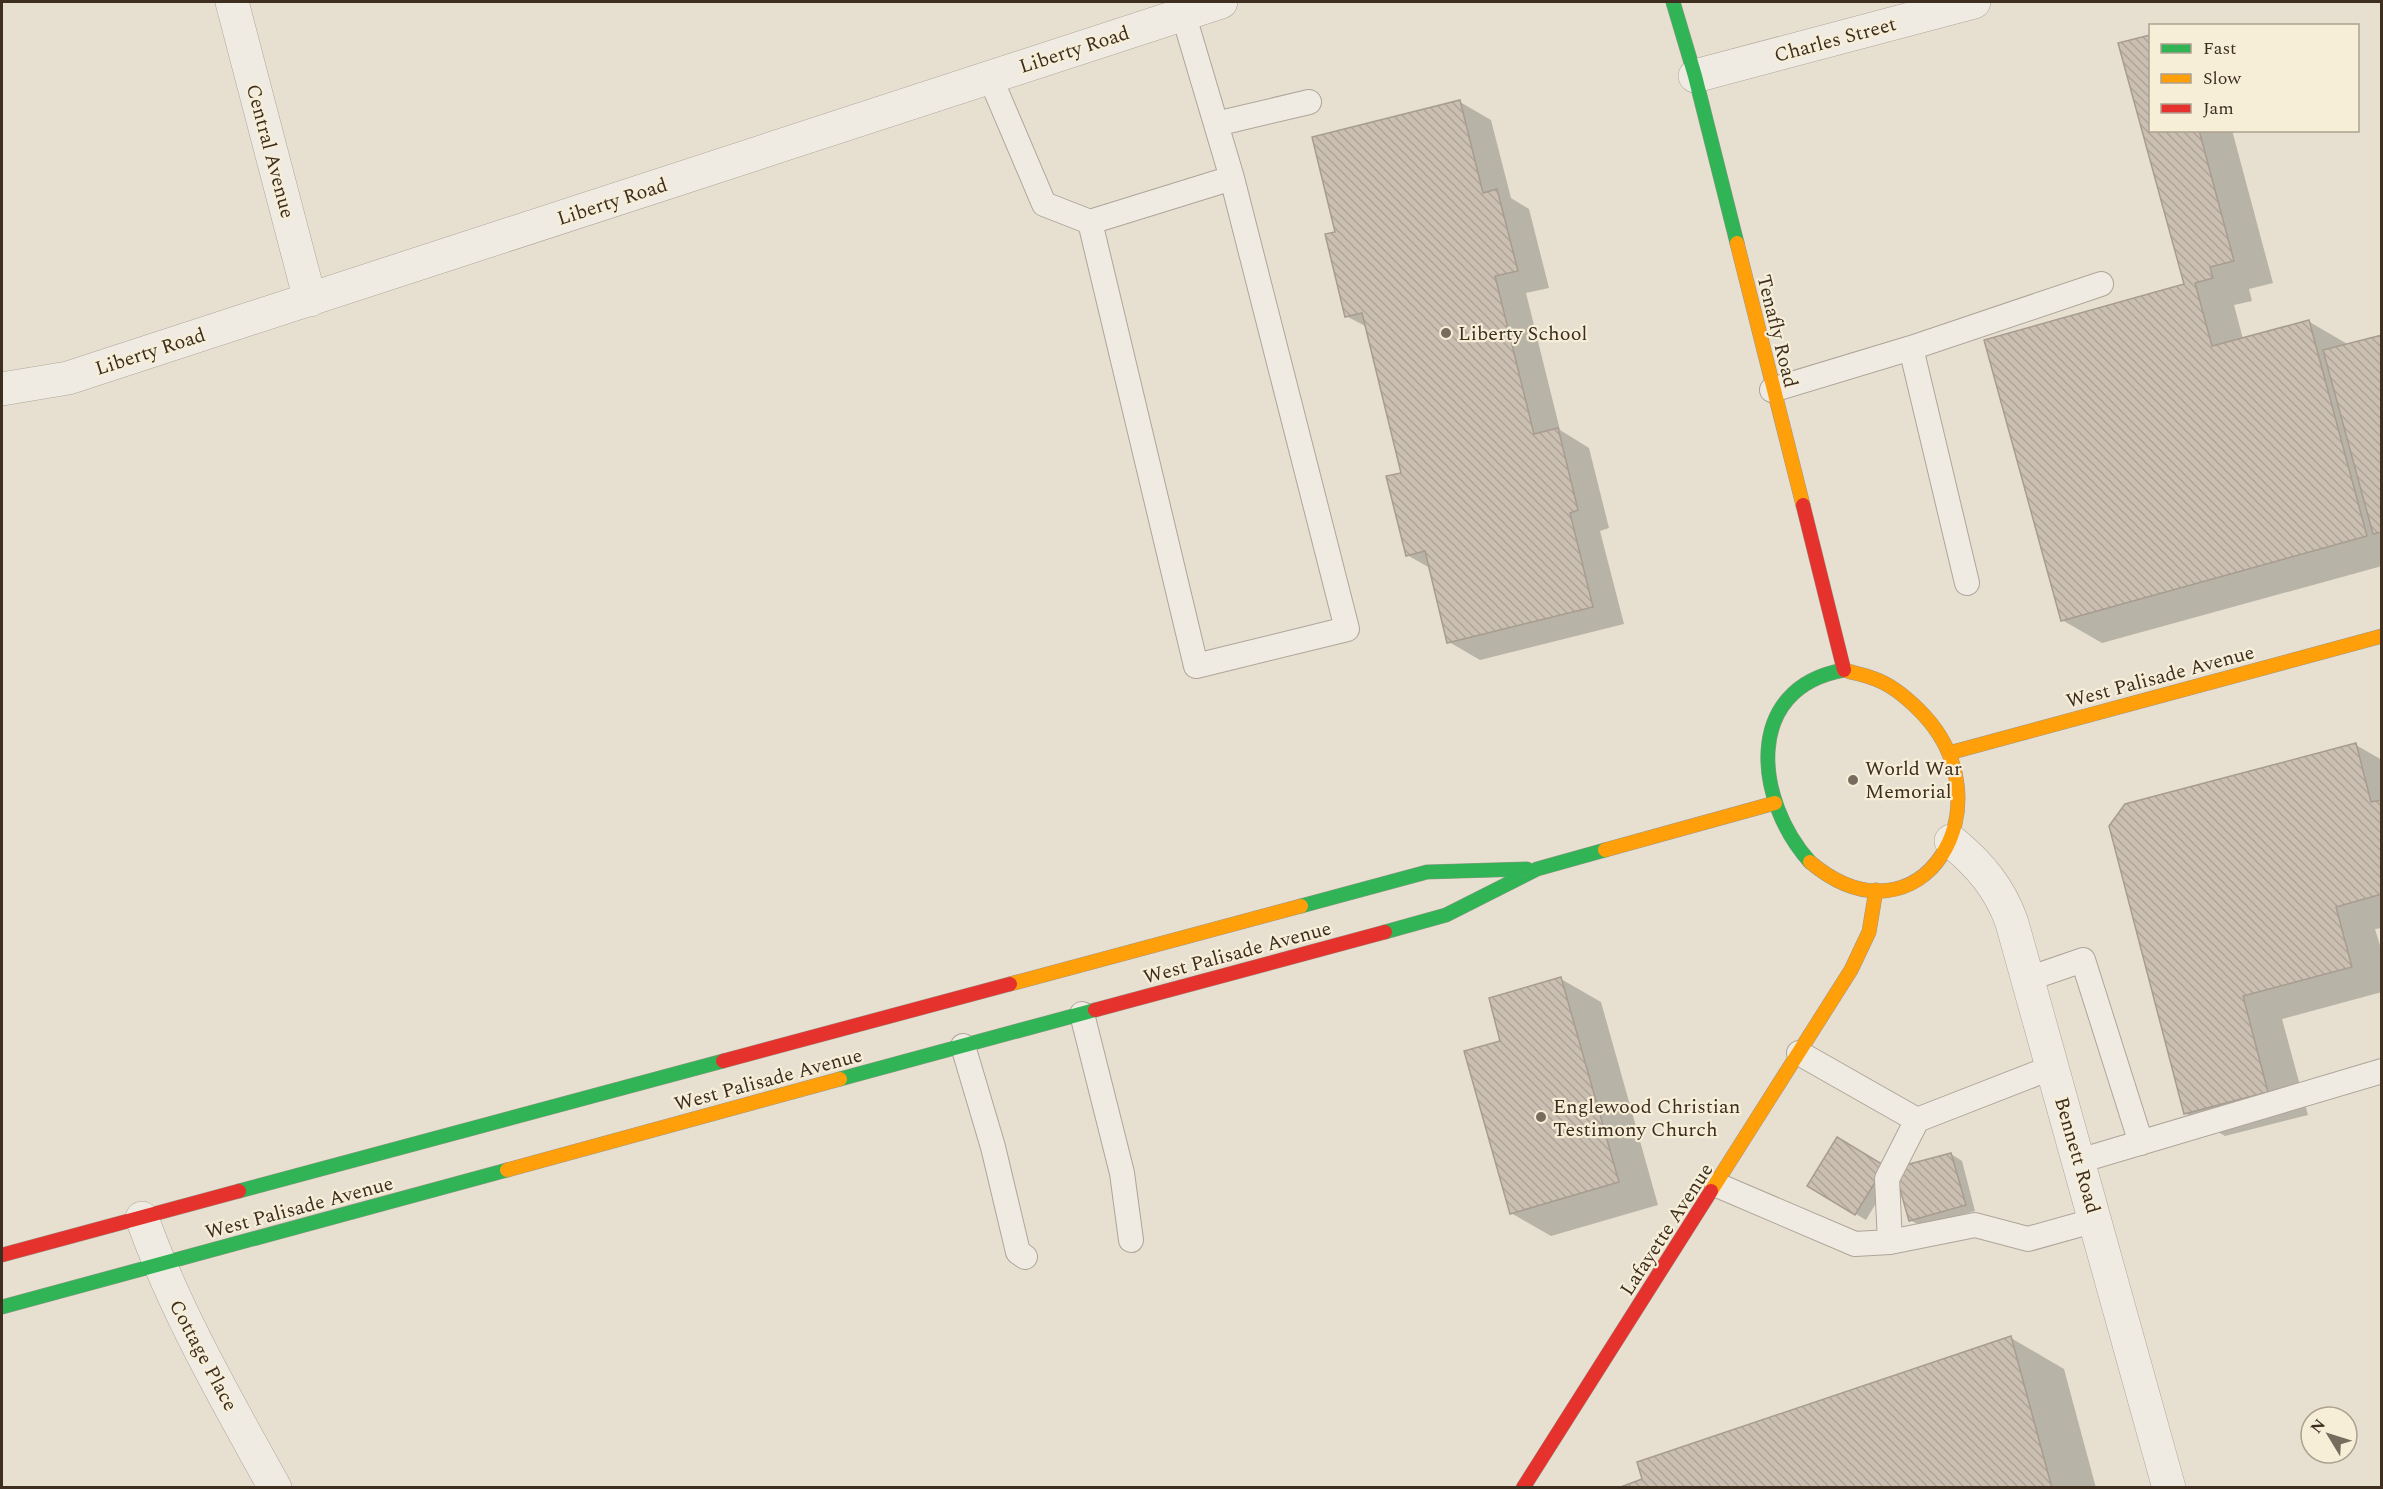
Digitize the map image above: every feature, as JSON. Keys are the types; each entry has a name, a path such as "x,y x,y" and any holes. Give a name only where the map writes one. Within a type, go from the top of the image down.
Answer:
{"main road":[{"name":"Tenafly Road","path":"1673,2 1695,76 1844,670"},
{"name":"West Palisade Avenue","path":"1949,753 2382,636"},
{"path":"1844,670 1874,676 1916,705 1938,733 1949,753 1961,798 1958,826 1937,862 1918,880 1904,887 1876,891 1843,884 1828,877 1814,866 1793,839 1775,803 1770,785 1768,750 1776,715 1794,690 1808,680 1825,673 1844,670"},
{"name":"West Palisade Avenue","path":"2,1307 1446,915 1537,869 1775,803"},
{"name":"West Palisade Avenue","path":"2,1255 1427,872 1537,869"},
{"name":"Lafayette Avenue","path":"1523,1488 1717,1185 1862,948 1872,920 1876,891"},
{"path":"1010,984 1021,1031"}],"street":[{"name":"Central Avenue","path":"232,2 310,300"},
{"name":"Liberty Road","path":"2,389 68,378 1221,2"},
{"name":"Charles Street","path":"1695,76 1974,2"},
{"name":"Bennett Road","path":"1951,841 1984,870 2001,896 2012,923 2169,1488"},
{"name":"Cottage Place","path":"142,1218 159,1265 189,1331 275,1488"}],"lane":[{"path":"1090,222 1196,666 1347,629 1232,178 1183,13"},
{"path":"990,77 1044,204 1090,222 1232,178"},
{"path":"1216,124 1309,102"},
{"path":"1772,390 1911,348 2101,284"},
{"path":"1911,348 1967,583"},
{"path":"2028,979 2083,960 2142,1143"},
{"path":"1082,1014 1122,1173 1131,1240"},
{"path":"963,1046 993,1147 1018,1252 1025,1257"},
{"path":"1799,1053 1917,1120"},
{"path":"1890,1242 1887,1179 1917,1120 2053,1067"},
{"path":"2079,1161 2382,1071"},
{"path":"1717,1185 1855,1244 1890,1242 1976,1225 2028,1239 2096,1220"}],"building":[{"path":"2149,35 2149,132 2200,132 2234,261 2210,267 2213,278 2195,283 2212,346 2309,320 2367,536 2061,621 1984,340 2184,284 2118,43"},
{"path":"1460,100 1483,193 1497,189 1518,271 1495,276 1534,434 1558,428 1578,510 1570,513 1593,607 1447,643 1425,551 1406,556 1386,476 1401,473 1362,313 1345,317 1325,234 1335,232 1312,137"},
{"path":"2382,335 2382,532 2373,534 2323,350"},
{"path":"2356,743 2371,802 2382,800 2382,894 2336,907 2352,967 2243,996 2268,1092 2184,1114 2109,826 2125,804"},
{"name":"Englewood Christian Testimony Church","path":"1561,977 1619,1182 1510,1214 1464,1051 1500,1041 1489,998"},
{"path":"1837,1137 1885,1166 1855,1215 1807,1186"},
{"path":"1951,1153 1966,1205 1909,1221 1894,1168"},
{"path":"2011,1336 2052,1488 1618,1488 1642,1479 1637,1462"}],"traffic: fast":[{"path":"1673,2 1695,76 1737,243"},
{"path":"1810,862 1791,837 1778,809 1770,779 1768,750 1774,723 1788,699 1811,681 1844,670"},
{"path":"1385,932 1446,915 1537,869 1605,850"},
{"path":"1301,906 1427,872 1527,869"},
{"path":"840,1079 1095,1010"},
{"path":"239,1191 723,1061"},
{"path":"2,1307 507,1170"}],"traffic: slow":[{"path":"1737,243 1803,505"},
{"path":"1949,753 2382,636"},
{"path":"1810,862 1850,886 1887,891 1918,879 1941,856 1955,823 1957,786 1946,747 1919,710 1899,692 1875,679 1844,670"},
{"path":"1605,850 1775,803"},
{"path":"1711,1191 1851,970 1869,932 1876,890"},
{"path":"1010,984 1301,906"},
{"path":"507,1170 840,1079"}],"traffic: jam":[{"path":"1803,505 1844,670"},
{"path":"1095,1010 1385,932"},
{"path":"723,1061 1010,984"},
{"path":"2,1255 239,1191"},
{"path":"1523,1488 1711,1191"}],"place":[{"name":"Liberty School","path":"1446,333"},
{"name":"World War Memorial","path":"1853,780"},
{"name":"Englewood Christian Testimony Church","path":"1541,1117"}]}
